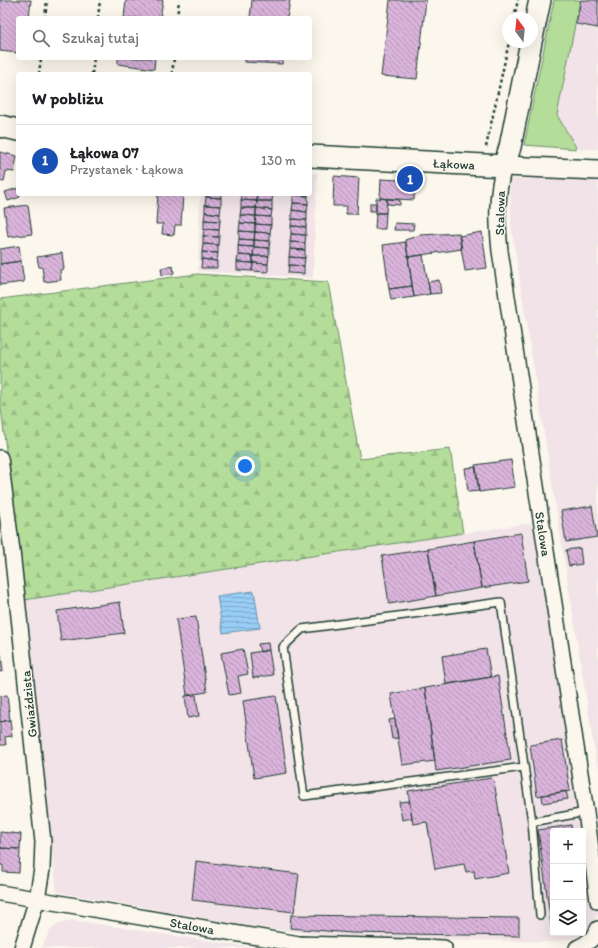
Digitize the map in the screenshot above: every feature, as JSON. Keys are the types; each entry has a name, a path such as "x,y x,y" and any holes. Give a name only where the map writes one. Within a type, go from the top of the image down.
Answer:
{"main road":[{"path":"537,12 540,0"},
{"path":"504,166 510,147 530,48"},
{"path":"0,126 16,130"},
{"name":"Łąkowa","path":"312,156 504,166"}],"street":[{"name":"Łąkowa","path":"504,166 598,170"},
{"name":"Stalowa","path":"504,166 501,178 497,226 500,251 586,812 598,901"},
{"name":"Gwiaździsta","path":"0,458 6,550 43,842 42,869 37,899 22,948"},
{"name":"Stalowa","path":"0,893 299,944 444,948"},
{"path":"577,948 592,939 598,929"}],"lane":[{"path":"524,767 304,796 283,647 302,629 500,602 524,767 532,822 540,915"},
{"path":"532,822 586,812"}],"path":[{"path":"45,16 47,0"},
{"path":"98,16 100,0"},
{"path":"178,16 179,0"},
{"path":"515,12 518,0"},
{"path":"493,121 508,48"},
{"path":"39,72 41,60"},
{"path":"92,72 94,60"},
{"path":"172,72 174,60"}],"shaded area":[{"path":"580,0 598,0 598,149 577,149 557,115"},
{"path":"312,173 317,173 313,278 198,271 200,196 312,196"},
{"path":"598,178 598,772 511,225 510,179"},
{"path":"532,523 585,828 550,828 550,936 584,936 552,942 343,937 256,927 57,892 24,600"},
{"path":"586,836 598,913 589,935 586,936"},
{"path":"71,920 254,948 42,948 49,932 58,924"}],"green space":[{"path":"554,0 580,0 557,115 577,149 524,145"},
{"path":"197,274 328,282 360,459 450,449 463,533 24,600 0,400 0,299"}],"water":[{"path":"254,591 260,628 223,633 217,596"}],"building":[{"path":"0,0 31,0 29,16 16,16 16,53 0,51"},
{"path":"126,0 163,0 160,16 124,16"},
{"path":"252,0 290,0 287,16 250,16"},
{"path":"390,0 426,0 417,79 381,76"},
{"path":"581,0 598,0 598,28 576,24"},
{"path":"118,60 155,60 154,69 118,64"},
{"path":"245,60 283,60 282,64 245,62"},
{"path":"0,152 16,156 14,172 6,171 4,182 0,181"},
{"path":"334,176 359,178 357,214 346,214 347,206 333,206"},
{"path":"381,179 415,181 414,200 380,198"},
{"path":"16,189 16,196 20,197 8,201 5,192"},
{"path":"158,196 183,196 181,225 175,225 174,235 162,234 163,224 156,224"},
{"path":"221,196 221,198 206,197"},
{"path":"242,196 257,196 257,201 241,200"},
{"path":"257,196 273,196 272,201 257,201"},
{"path":"293,196 308,196 308,204 293,203"},
{"path":"206,197 221,198 221,206 205,205"},
{"path":"376,198 387,199 386,213 376,213"},
{"path":"387,199 400,200 400,205 387,204"},
{"path":"241,200 257,201 256,208 241,208"},
{"path":"257,201 272,201 272,210 256,208"},
{"path":"293,203 308,204 307,212 292,210"},
{"path":"370,203 376,203 376,211 370,211"},
{"path":"28,205 32,234 8,237 4,208"},
{"path":"205,205 221,206 220,214 205,212"},
{"path":"241,208 256,208 256,216 240,215"},
{"path":"256,208 272,210 271,217 256,216"},
{"path":"292,210 307,212 307,220 292,219"},
{"path":"205,212 220,214 220,221 204,220"},
{"path":"376,213 386,213 385,229 375,229"},
{"path":"240,215 256,216 255,224 240,223"},
{"path":"256,216 271,217 271,225 255,224"},
{"path":"292,219 307,220 306,227 291,226"},
{"path":"204,220 220,221 219,230 204,229"},
{"path":"240,223 255,224 255,232 239,231"},
{"path":"395,223 414,224 413,230 394,230"},
{"path":"255,224 271,225 270,233 255,232"},
{"path":"291,226 306,227 306,235 291,234"},
{"path":"204,229 219,230 219,237 203,236"},
{"path":"239,231 255,232 254,240 239,239"},
{"path":"255,232 270,233 270,241 254,240"},
{"path":"482,232 487,268 465,271 459,236"},
{"path":"459,233 462,249 408,257 405,240 420,235"},
{"path":"291,234 306,235 305,243 290,242"},
{"path":"203,236 219,237 218,245 203,244"},
{"path":"239,239 254,240 254,247 238,246"},
{"path":"254,240 270,241 269,248 254,247"},
{"path":"290,242 305,243 305,250 290,249"},
{"path":"406,242 412,286 389,289 383,245"},
{"path":"203,244 218,245 218,253 202,252"},
{"path":"19,246 21,261 0,264 0,249"},
{"path":"238,246 254,247 253,256 238,255"},
{"path":"254,247 269,248 269,256 253,256"},
{"path":"290,249 305,250 305,258 289,257"},
{"path":"202,252 218,253 217,261 202,259"},
{"path":"62,253 64,269 60,270 61,280 44,282 42,267 39,267 37,257"},
{"path":"238,255 253,256 253,263 237,262"},
{"path":"423,255 430,294 414,297 408,257"},
{"path":"253,256 269,256 268,264 253,263"},
{"path":"289,257 305,258 304,266 289,265"},
{"path":"202,259 217,261 217,268 201,268"},
{"path":"21,261 24,282 0,285 0,264"},
{"path":"237,262 253,263 252,271 237,270"},
{"path":"253,263 268,264 268,272 252,271"},
{"path":"289,265 304,266 304,274 288,273"},
{"path":"173,266 174,273 162,275 161,268"},
{"path":"439,280 441,293 430,294 428,282"},
{"path":"412,286 414,297 391,300 389,289"},
{"path":"511,460 515,487 479,492 475,465"},
{"path":"476,467 479,491 468,492 465,468"},
{"path":"592,506 597,537 566,542 561,511"},
{"path":"521,533 528,581 482,588 474,541"},
{"path":"474,541 482,588 436,596 428,549"},
{"path":"580,548 582,564 569,566 566,550"},
{"path":"428,549 436,596 389,604 382,556"},
{"path":"120,602 124,633 61,641 57,611"},
{"path":"196,617 207,692 187,695 176,619"},
{"path":"268,643 269,650 260,652 258,644"},
{"path":"243,649 248,674 238,676 241,693 229,695 221,653"},
{"path":"486,649 491,677 446,684 442,656"},
{"path":"269,650 273,675 253,678 250,653"},
{"path":"1,654 3,671 0,672 0,655"},
{"path":"498,676 511,760 436,771 425,688"},
{"path":"425,688 435,761 402,765 391,694"},
{"path":"7,695 10,720 0,722 0,696"},
{"path":"196,695 199,716 188,718 185,696"},
{"path":"276,696 287,773 254,778 243,701"},
{"path":"395,719 398,738 392,739 389,720"},
{"path":"10,720 12,736 5,737 6,745 0,745 0,722"},
{"path":"562,740 570,791 537,796 530,745"},
{"path":"491,778 494,781 509,873 475,879 474,871 466,872 464,864 435,869 427,822 413,824 408,791"},
{"path":"566,791 568,799 543,803 542,795"},
{"path":"409,801 412,818 402,820 399,802"},
{"path":"571,825 572,828 551,828"},
{"path":"550,828 550,917 538,830"},
{"path":"0,832 21,834 20,849 0,848"},
{"path":"0,848 20,849 19,873 3,872 3,865 0,865"},
{"path":"196,861 299,874 294,912 192,900"},
{"path":"291,915 519,918 519,936 351,933 290,928"}],"place":[{"name":"Łąkowa 07","path":"410,179"}]}
